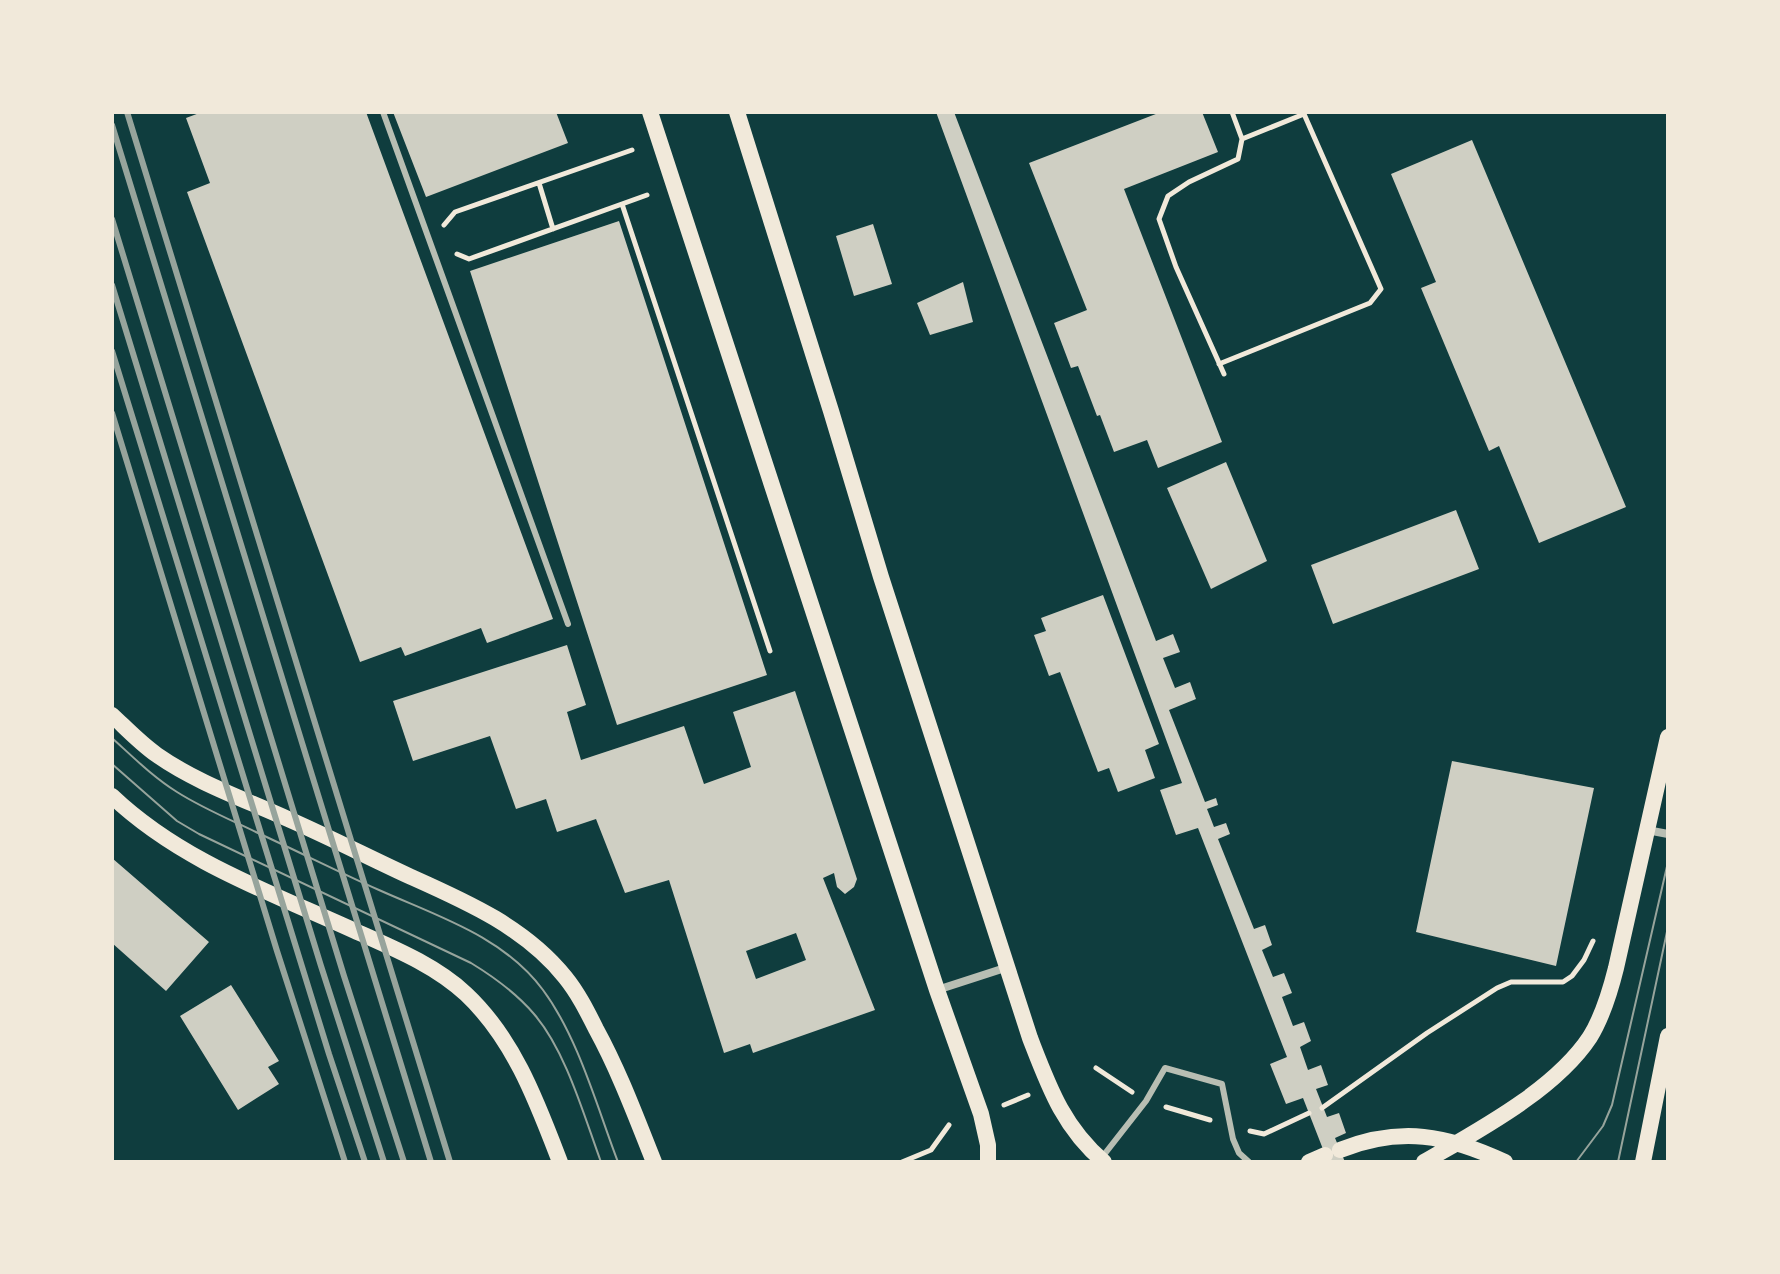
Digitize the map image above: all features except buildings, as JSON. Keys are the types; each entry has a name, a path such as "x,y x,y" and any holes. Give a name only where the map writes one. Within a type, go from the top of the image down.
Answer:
{"main road":[{"path":"650,112 937,990 981,1114 988,1145 988,1162"},
{"path":"737,112 881,577 1030,1038 1068,1123 1082,1142 1102,1160"},
{"path":"112,715 159,757 182,770 447,893 496,919 538,948 579,997 607,1050 654,1162"},
{"path":"1424,1162 1546,1084 1590,1036 1611,988 1668,737"},
{"path":"112,796 147,827 188,853 393,948 443,976 468,996 514,1057 560,1162"},
{"path":"1643,1162 1668,1036"},
{"path":"1309,1162 1387,1136 1410,1135 1456,1142 1505,1162"}],"street":[{"path":"1647,830 1668,834"},
{"path":"937,990 1008,967"}],"lane":[{"path":"383,112 568,624"},
{"path":"1102,1160 1146,1101 1165,1068 1222,1084 1233,1139 1239,1153 1249,1162"}],"path":[{"path":"1224,374 1176,267 1159,219 1168,196 1189,182 1238,159 1242,139 1232,112"},
{"path":"1219,364 1370,303 1381,289 1304,114 1242,139"},
{"path":"632,150 455,212 430,241 469,259 647,195"},
{"path":"539,183 553,229"},
{"path":"622,204 770,651"},
{"path":"1322,1108 1427,1033 1497,988 1511,982 1563,982 1578,968 1596,937"},
{"path":"996,1108 1029,1094"},
{"path":"1231,1126 1264,1134 1309,1113"},
{"path":"902,1162 931,1150 949,1125"}],"tram line":[{"path":"112,738 160,780 196,803 446,919 509,955 543,990 567,1029 618,1162"},
{"path":"112,764 177,821 199,834 471,963 520,999 556,1046 601,1162"},
{"path":"1576,1162 1603,1126 1612,1105 1668,862"},
{"path":"1618,1162 1668,927"}],"railway":[{"path":"127,112 450,1162"},
{"path":"112,125 431,1162"},
{"path":"112,219 404,1162"},
{"path":"112,285 384,1162"},
{"path":"112,351 365,1162"},
{"path":"112,413 345,1162"}]}
